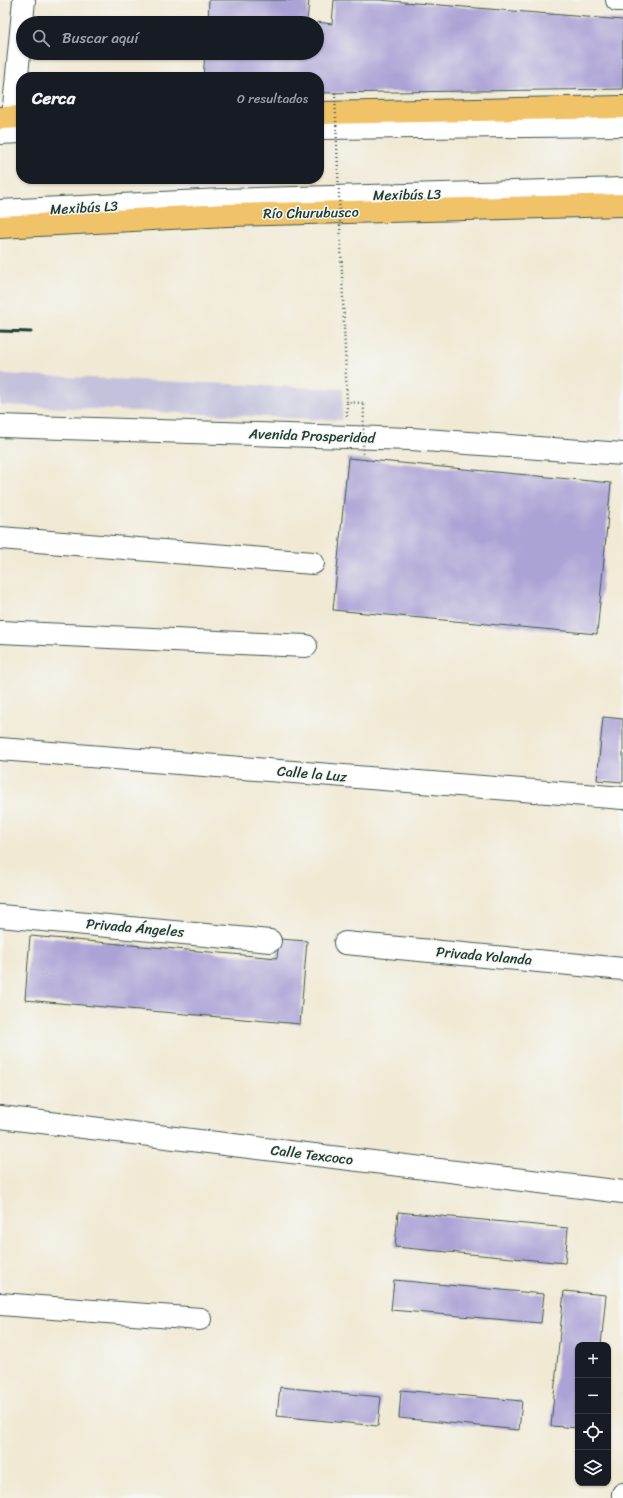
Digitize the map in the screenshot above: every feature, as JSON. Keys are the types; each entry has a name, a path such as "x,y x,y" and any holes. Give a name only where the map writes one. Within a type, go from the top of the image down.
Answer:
{"main road":[{"path":"324,113 623,107"},
{"name":"Río Churubusco","path":"0,227 227,215 623,205"}],"street":[{"path":"22,16 24,0"},
{"path":"617,0 623,0"},
{"path":"16,72 18,60"},
{"path":"11,123 16,76"},
{"path":"324,128 623,125"},
{"name":"Mexibús L3","path":"0,211 222,200 623,190"},
{"name":"Avenida Prosperidad","path":"0,426 411,438 623,454"},
{"path":"0,538 312,563"},
{"path":"0,632 306,646"},
{"name":"Calle la Luz","path":"0,749 623,798"},
{"name":"Privada Ángeles","path":"0,916 270,941"},
{"name":"Privada Yolanda","path":"345,943 623,969"},
{"name":"Calle Texcoco","path":"0,1117 623,1192"},
{"path":"0,1304 200,1319"}],"path":[{"path":"335,93 347,402 364,403 363,454"}],"shaded area":[{"path":"0,374 343,389 342,420 0,405"}],"building":[{"path":"209,0 309,0 307,16 208,16"},
{"path":"334,0 379,0 623,20 623,89 324,93 324,72 203,72 204,60 324,60 324,23 332,24"},
{"path":"348,458 611,483 597,634 333,610"},
{"path":"603,717 623,719 623,782 597,780"},
{"path":"30,936 277,958 279,939 307,941 300,1024 25,1000"},
{"path":"398,1212 568,1228 565,1263 395,1247"},
{"path":"394,1280 544,1294 541,1323 391,1310"},
{"path":"564,1291 606,1295 601,1342 575,1342 575,1428 551,1426"},
{"path":"280,1387 381,1397 378,1426 277,1416"},
{"path":"401,1390 522,1401 519,1430 399,1418"}],"railway":[{"path":"0,331 31,332"}]}
